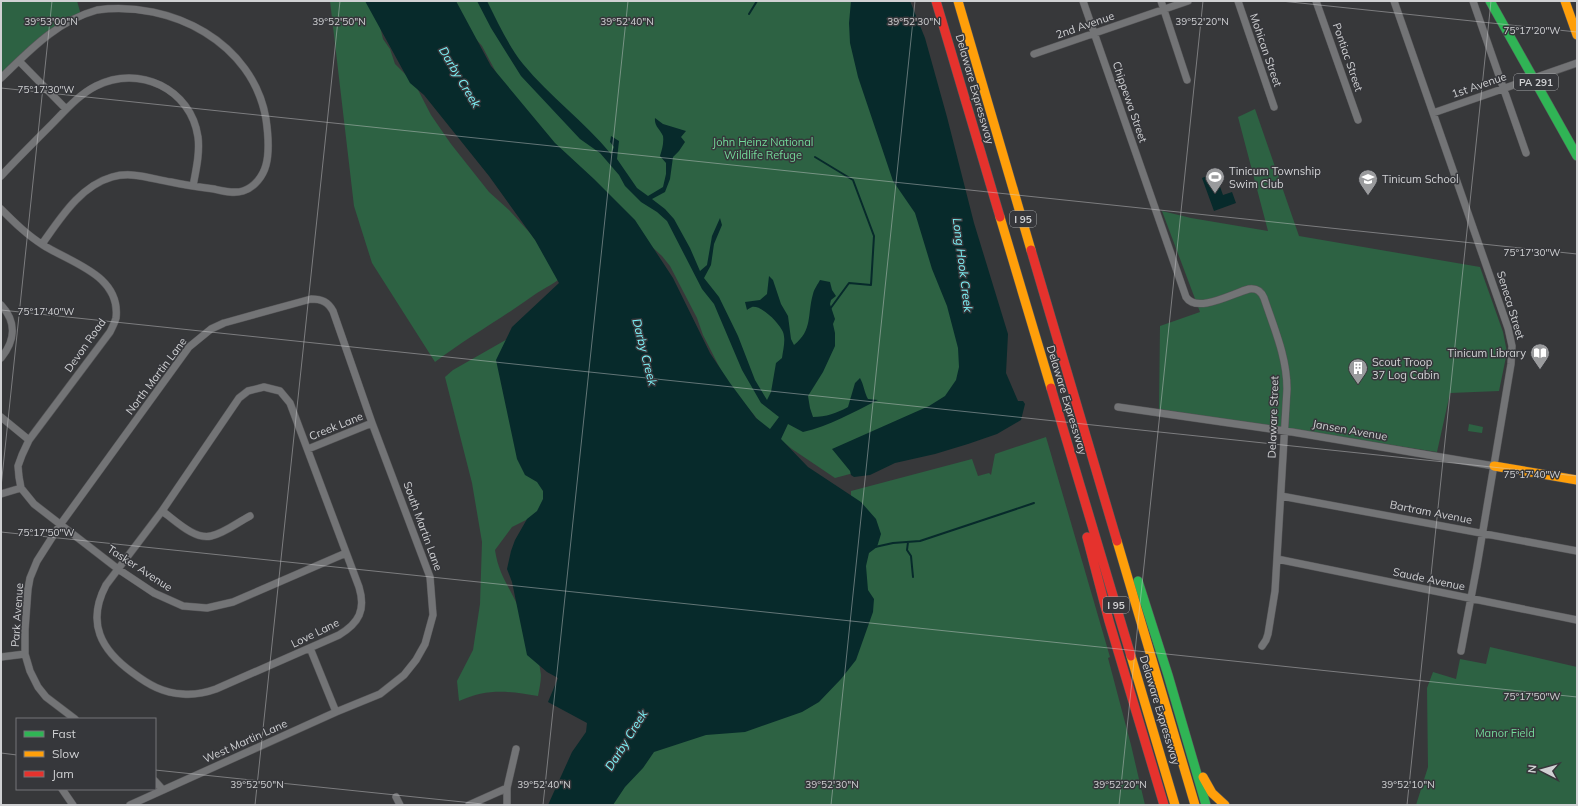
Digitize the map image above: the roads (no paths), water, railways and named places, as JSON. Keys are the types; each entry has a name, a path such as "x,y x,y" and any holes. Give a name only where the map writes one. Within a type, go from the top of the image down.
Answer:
{"main road":[{"name":"Delaware Expressway","path":"936,1 1175,805"},
{"name":"Delaware Expressway","path":"958,1 1195,805"},
{"name":"PA 291","path":"1490,1 1577,156"},
{"path":"1565,1 1577,35"},
{"path":"1056,405 1092,560 1164,805"},
{"path":"1087,438 1114,506 1155,634 1206,805"},
{"name":"Jansen Avenue","path":"1494,466 1577,480"},
{"path":"1187,742 1205,783 1212,793 1225,805"},
{"path":"1146,747 1156,805"}],"street":[{"name":"Chippewa Street","path":"1083,1 1156,210"},
{"path":"1161,1 1187,80"},
{"name":"2nd Avenue","path":"1034,54 1188,1"},
{"name":"Mohican Street","path":"1238,1 1274,106"},
{"name":"Pontiac Street","path":"1316,1 1358,120"},
{"name":"Seneca Street","path":"1394,1 1512,341 1512,359 1471,599 1460,651"},
{"path":"1473,1 1526,153"},
{"path":"1,78 37,43 53,30 67,22 94,11 112,7 141,6 175,13 193,21 218,36 235,53 247,69 254,82 264,109 268,138 266,165 263,173 254,185 242,191 231,192 128,175 120,175 97,183 80,196 42,244"},
{"path":"19,61 66,109"},
{"name":"1st Avenue","path":"1433,113 1577,63"},
{"path":"1,176 66,109 96,86 121,78 146,80 162,85 171,91 187,108 195,126 198,138 198,153 193,186"},
{"name":"Devon Road","path":"1,209 17,225 42,244 99,276 107,284 112,293 115,306 116,319 110,332 29,440"},
{"name":"Delaware Street","path":"1156,210 1184,294 1189,302 1205,304 1252,289 1257,289 1261,292 1281,349 1286,369 1287,389 1285,431 1275,591 1268,634 1262,646"},
{"name":"North Martin Lane","path":"60,525 189,347 224,322 311,299 325,302 330,305 372,423"},
{"path":"1,305 11,321 12,333 9,346 1,358"},
{"name":"Love Lane","path":"258,388 270,388 280,391 290,403 362,595 362,606 358,617 353,625 344,632 228,684 200,694 182,694 158,689 139,678 115,658 107,649 101,638 98,620 98,603 106,585 162,510 240,398 248,391 258,388"},
{"name":"Jansen Avenue","path":"1118,406 1285,431 1494,466"},
{"path":"1,417 29,440 18,466 21,488 1,494"},
{"name":"Creek Lane","path":"308,449 372,423"},
{"name":"South Martin Lane","path":"336,712 380,694 404,675 416,660 425,644 433,615 432,590 429,571 372,423"},
{"name":"Tasker Avenue","path":"21,488 37,508 118,569 154,593 184,606 207,608 233,602 346,553"},
{"name":"Bartram Avenue","path":"1281,496 1577,550"},
{"path":"162,510 188,530 201,536 210,536 219,533 250,516"},
{"name":"Park Avenue","path":"60,525 37,561 30,578 26,604 25,654 30,670 38,687 53,703 74,718"},
{"name":"Saude Avenue","path":"1277,559 1577,620"},
{"path":"310,648 336,712"},
{"path":"1,657 25,654"},
{"name":"West Martin Lane","path":"130,805 336,712"},
{"path":"507,805 507,788 516,749"},
{"path":"156,782 163,790"},
{"path":"468,805 507,788"},
{"path":"63,790 73,805"},
{"path":"396,798 400,805"}],"water":[{"name":"Darby Creek","path":"365,1 456,1 491,66 555,143 635,220 673,278 710,353 756,418 770,429 779,417 761,403 742,370 714,304 702,289 667,221 657,212 641,202 625,186 619,175 600,153 580,139 521,76 491,28 477,1 487,1 508,42 523,64 544,87 601,142 611,154 614,147 610,142 611,136 619,141 617,159 637,188 648,196 663,187 666,174 666,163 660,156 663,136 656,125 655,118 663,124 686,131 681,137 685,142 673,157 670,179 665,192 652,199 665,209 674,219 690,248 700,271 707,265 712,236 720,218 722,225 714,244 711,265 704,278 719,297 738,336 755,380 767,400 771,392 776,363 782,358 784,335 775,320 756,307 752,307 747,310 745,302 760,300 767,294 769,276 773,280 781,304 788,316 791,339 794,345 804,334 807,328 811,302 815,288 820,280 830,282 832,290 836,296 831,300 830,304 835,319 833,324 835,346 823,372 808,396 813,417 831,414 848,407 855,383 860,378 868,399 878,400 851,414 803,432 788,424 781,439 808,467 861,502 876,519 881,534 877,547 869,553 866,566 868,590 874,599 873,612 856,660 841,679 819,702 802,712 745,732 706,735 654,752 643,768 625,787 613,805 548,805 572,752 586,732 587,723 548,702 558,678 547,672 527,655 512,582 507,569 515,540 527,519 537,511 543,499 543,491 537,482 525,475 517,459 496,360 512,327 559,283 535,240 489,176 424,95 410,83"},
{"name":"Long Hook Creek","path":"851,1 910,1 925,38 974,223 1008,334 1006,373 1018,401 1023,401 1025,404 1021,420 997,434 935,454 895,463 870,475 854,477 832,449 929,406 945,396 956,380 959,367 958,348 947,306 932,269 915,213 893,181 858,77 850,43 849,23"},
{"name":"Tinicum Township Swim Club","path":"1215,173 1223,195 1232,192 1236,203 1214,211 1202,178"}],"waterway":[{"path":"749,14 757,1"},
{"path":"815,157 853,180 874,236 871,285 849,283 830,309"},
{"path":"875,547 893,543 920,541 1034,503"},
{"path":"908,542 907,550 911,556 913,577"}],"place":[{"name":"Tinicum Township Swim Club","path":"1215,194"},
{"name":"Tinicum School","path":"1368,196"},
{"name":"Tinicum Library","path":"1540,370"},
{"name":"Scout Troop 37 Log Cabin","path":"1358,385"}],"park label":[{"name":"John Heinz National Wildlife Refuge","path":"763,148"},
{"name":"Manor Field","path":"1505,733"}]}
